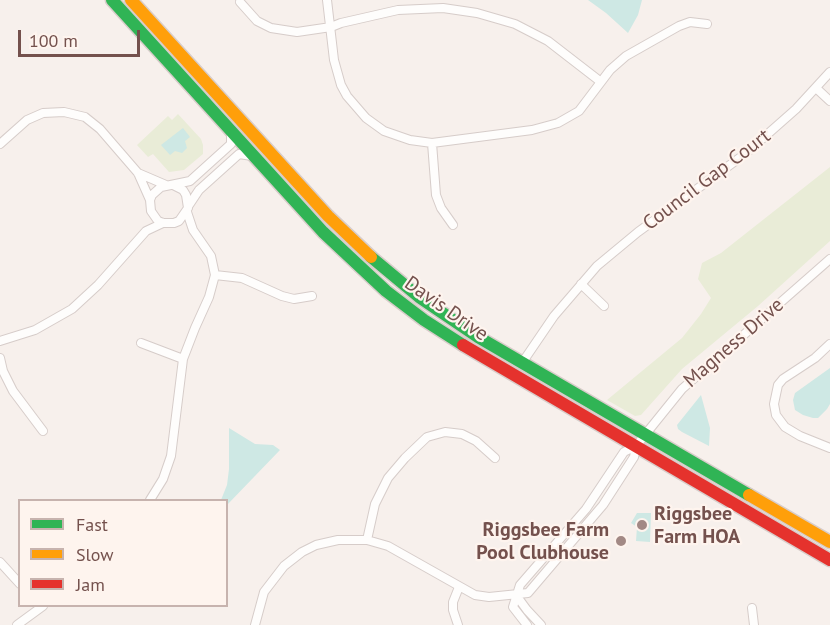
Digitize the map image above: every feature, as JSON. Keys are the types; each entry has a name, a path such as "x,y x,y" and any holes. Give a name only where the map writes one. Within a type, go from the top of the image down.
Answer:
{"main road":[{"name":"Davis Drive","path":"112,0 254,156 353,261 386,291 424,320 474,353 830,560"},
{"name":"Davis Drive","path":"131,0 349,237 419,297 478,338 830,542"}],"street":[{"path":"327,0 337,73 347,96 374,125 396,136 432,143 532,129 558,123 579,111 618,62 679,26 690,22 707,24"},
{"path":"240,2 257,21 271,28 297,33 398,10 443,8 477,13 515,24 548,41 601,82"},
{"name":"Council Gap Court","path":"522,363 554,316 580,284 621,246 745,154 830,72"},
{"path":"816,88 830,101"},
{"path":"0,144 21,124 34,116 55,112 70,113 92,121 138,173 150,201 146,231"},
{"path":"150,201 156,190 190,182 231,144 231,130"},
{"path":"432,143 436,195 441,208 453,225"},
{"path":"174,224 179,221 198,190 239,154 254,156"},
{"path":"138,173 183,190 194,230 211,256 215,275 210,297 183,359 171,456 163,479 151,499"},
{"path":"150,211 163,223 194,230"},
{"path":"0,341 35,330 72,309 98,285 146,231 163,223"},
{"name":"Magness Drive","path":"516,594 528,593 584,528 619,482 634,458 636,446 682,389 830,259"},
{"path":"215,275 242,278 294,299 312,296"},
{"path":"580,284 603,306"},
{"path":"141,343 183,359"},
{"path":"830,344 783,379 778,385 774,404 776,415 785,427 800,436 830,448"},
{"path":"0,358 3,371 13,391 43,431"},
{"path":"367,540 375,504 388,478 427,437 445,432 462,434 476,441 495,458"},
{"path":"255,625 264,592 278,573 302,552 328,541 367,540 396,549 475,595 489,597 516,594"},
{"path":"0,562 18,582"},
{"path":"458,625 453,602 459,587"},
{"path":"516,594 513,607 527,625"},
{"path":"516,594 541,625"},
{"path":"17,625 40,607"},
{"path":"752,608 754,625"}],"green space":[{"path":"178,114 201,139 203,154 184,170 169,172 153,154 148,157 137,145 168,116 172,120"},
{"path":"830,167 830,241 758,306 682,369 641,415 635,416 607,400 682,338 701,314 711,298 698,279 702,263 721,253"}],"water":[{"path":"588,0 642,0 638,15 628,33"},
{"path":"183,128 190,137 185,141 187,148 182,153 175,151 170,155 161,145"},
{"path":"830,368 830,404 827,409 818,418 803,415 795,410 793,400 795,393"},
{"path":"701,395 710,428 709,446 682,432 677,425"},
{"path":"229,428 255,444 273,445 280,450 228,504 228,499 221,499 227,485"},
{"name":"Riggsbee Farm HOA","path":"637,513 651,513 650,542 636,541 637,527 631,523"}],"traffic: fast":[{"path":"112,0 323,232 386,291 424,320 463,345"},
{"path":"371,257 419,297 478,337 749,495"}],"traffic: slow":[{"path":"131,0 328,216 371,257"},
{"path":"749,495 830,542"}],"traffic: jam":[{"path":"463,345 830,560"}],"place":[{"name":"Riggsbee Farm HOA","path":"642,525"},
{"name":"Riggsbee Farm Pool Clubhouse","path":"621,541"}]}
